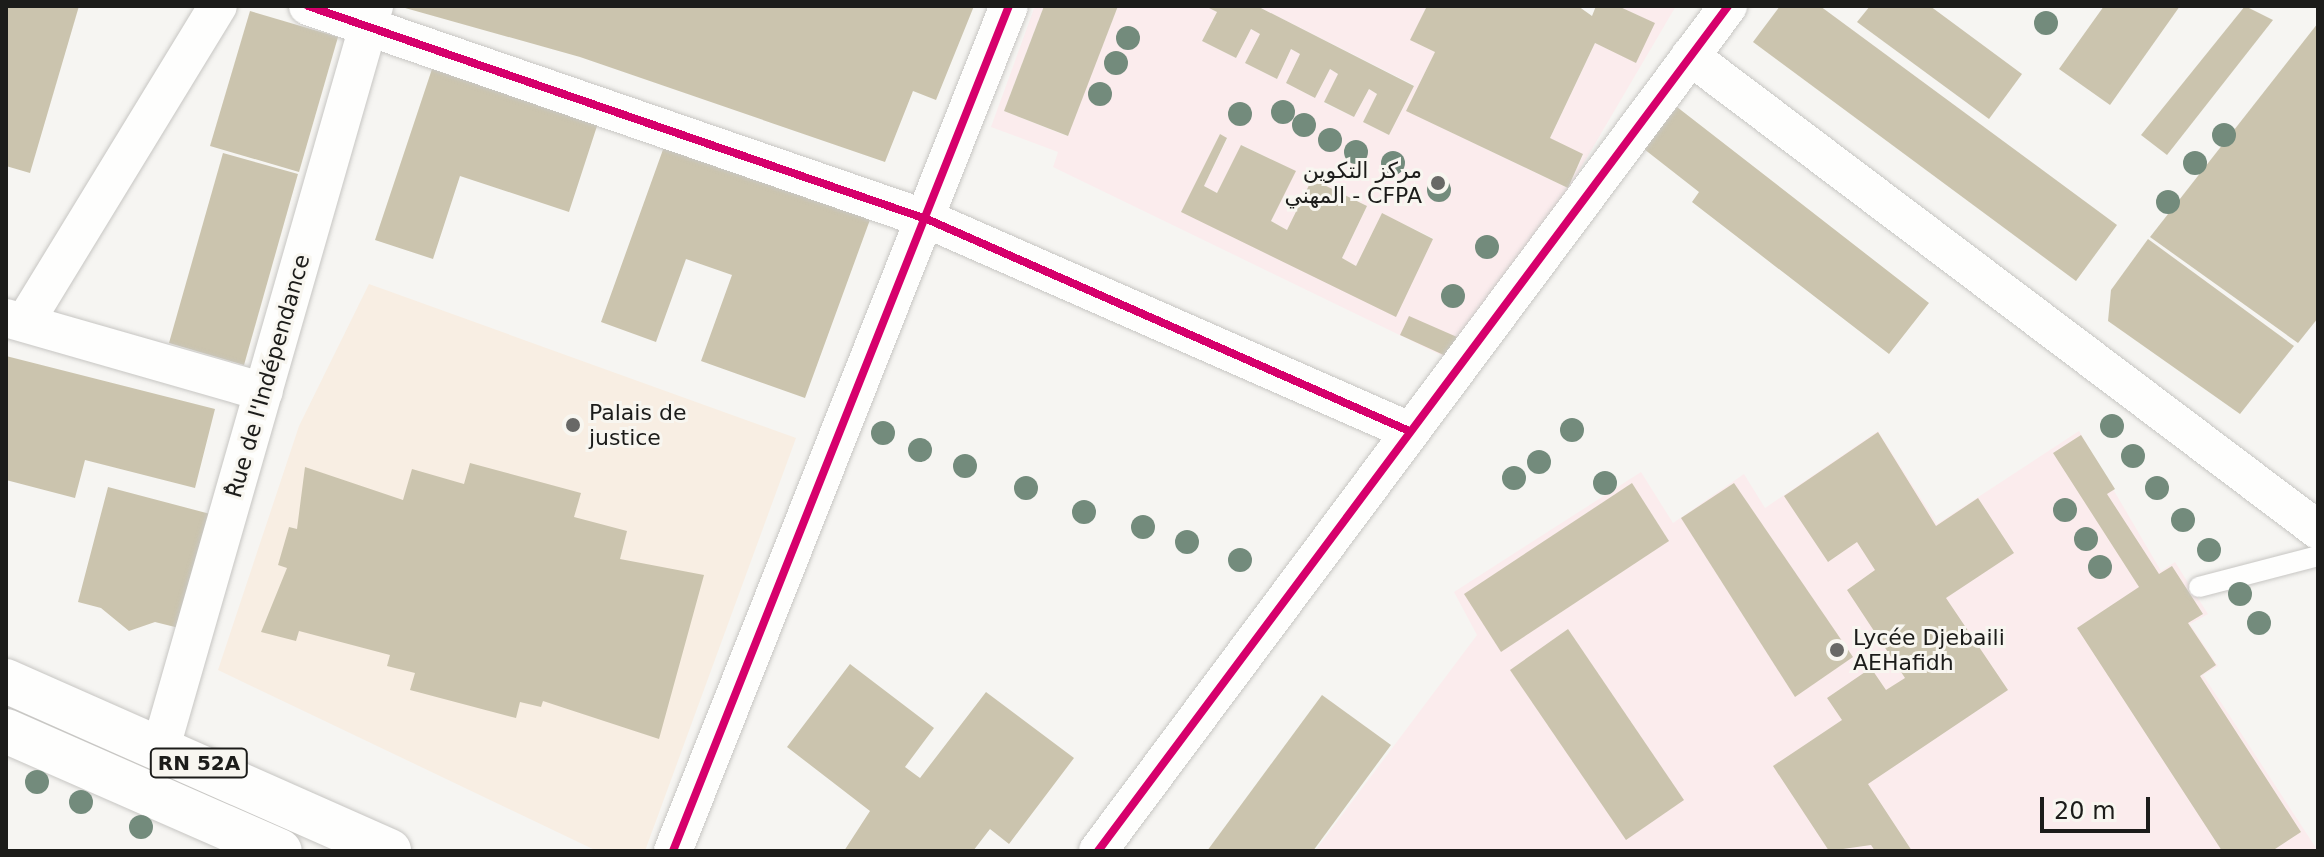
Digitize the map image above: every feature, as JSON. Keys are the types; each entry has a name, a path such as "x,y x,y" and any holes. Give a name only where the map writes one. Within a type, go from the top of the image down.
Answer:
{"main road":[{"name":"RN 52A","path":"6,681 161,747 389,851"},
{"name":"RN 52A","path":"6,731 280,851"}],"street":[{"path":"218,6 16,320 264,392"},
{"path":"308,6 372,14 929,220 1407,430"},
{"path":"673,851 929,220 1009,6"},
{"path":"1098,851 1407,430 1728,6"},
{"name":"ٌRue de l'Indépendance","path":"161,747 372,14"},
{"path":"1690,56 2318,530"}],"lane":[{"path":"2199,587 2318,556"}],"shaded area":[{"name":"مركز التكوين المهني - CFPA","path":"1035,6 1044,6 1004,111 1067,136 1118,6 1205,6 1217,12 1202,41 1236,58 1251,29 1260,34 1245,63 1277,79 1291,49 1300,54 1286,83 1315,98 1330,69 1338,74 1324,103 1354,117 1369,89 1377,94 1363,122 1389,135 1414,85 1257,6 1427,6 1411,40 1435,52 1407,111 1568,188 1583,155 1550,138 1595,43 1636,62 1654,23 1618,6 1676,6 1569,188 1449,359 1053,167 1058,152 991,127","holes":["1220,134 1227,139 1204,186 1217,193 1242,145 1295,171 1271,221 1287,230 1312,179 1367,206 1342,258 1356,266 1382,214 1433,238 1396,316 1182,212"]},
{"path":"369,284 796,438 645,851 597,851 218,670 299,426"},
{"name":"Lycée Djebaili AEHafidh","path":"1878,431 1937,524 2079,431 2161,571 2175,562 2208,614 2190,624 2218,666 2203,675 2318,851 1315,851 1477,635 1454,592 1641,472 1673,523 1744,474 1765,508"}],"building":[{"path":"6,6 79,6 30,173 6,166"},
{"path":"398,6 974,6 936,100 913,91 885,162 580,57"},
{"path":"1044,6 1118,6 1068,136 1004,111"},
{"path":"1205,6 1257,6 1414,86 1389,135 1363,122 1377,94 1369,89 1354,117 1324,102 1338,74 1330,69 1315,98 1286,83 1300,54 1291,49 1277,79 1245,63 1260,34 1251,29 1236,58 1202,41 1217,12"},
{"path":"1427,6 1578,6 1592,16 1596,6 1618,6 1655,23 1636,63 1595,43 1550,138 1583,154 1568,188 1406,111 1435,52 1410,40"},
{"path":"1780,6 1820,6 2117,225 2076,281 1753,42"},
{"path":"1870,6 1930,6 2022,74 1989,119 1857,22"},
{"path":"2104,6 2180,6 2110,105 2059,69"},
{"path":"2245,6 2273,20 2167,155 2141,135"},
{"path":"250,11 338,37 299,172 210,146"},
{"path":"2318,23 2318,318 2298,343 2150,237"},
{"path":"432,69 598,123 569,212 460,176 433,259 375,240"},
{"path":"1677,107 1929,303 1889,354 1692,202 1699,192 1644,149"},
{"path":"1220,134 1227,138 1204,186 1217,193 1241,145 1296,171 1271,221 1287,230 1312,179 1367,206 1342,258 1356,266 1382,213 1433,239 1396,317 1181,212"},
{"path":"665,144 871,217 805,398 701,361 732,275 686,259 656,342 601,322"},
{"path":"223,153 298,174 244,365 169,343"},
{"path":"2148,239 2294,346 2240,414 2108,321 2111,290"},
{"path":"1409,316 1457,337 1448,357 1400,335"},
{"path":"6,356 215,409 195,488 85,460 75,498 6,480"},
{"path":"1878,432 1936,526 1978,498 2014,553 1946,598 2008,690 1868,784 1912,851 1875,851 1871,845 1829,851 1773,766 1842,720 1827,698 1871,668 1886,690 1905,678 1847,590 1875,570 1857,542 1828,562 1784,496"},
{"path":"2081,435 2115,489 2107,494 2159,574 2172,566 2203,614 2188,623 2216,665 2200,676 2301,832 2272,851 2222,851 2077,628 2139,587 2053,453"},
{"path":"470,463 581,493 574,517 627,531 620,559 704,575 659,739 543,701 541,707 520,702 516,718 410,690 415,673 387,666 390,655 299,631 296,641 261,632 287,568 278,565 289,527 297,529 305,467 403,500 412,469 464,484"},
{"path":"1632,483 1669,541 1501,652 1464,594"},
{"path":"1734,483 1853,657 1795,697 1681,518"},
{"path":"108,487 214,515 183,629 155,622 129,631 101,608 78,602"},
{"path":"1568,629 1684,800 1626,840 1510,670"},
{"path":"850,664 934,728 905,767 920,778 986,692 1074,758 1009,844 990,829 973,851 844,851 870,811 787,747"},
{"path":"1322,695 1391,745 1313,851 1207,851"}],"cycle path":[{"path":"308,6 929,220 1407,430"},
{"path":"673,851 1009,6"},
{"path":"1098,851 1728,6"}],"place":[{"name":"مركز التكوين المهني - CFPA","path":"1438,183"},
{"name":"Palais de justice","path":"573,425"},
{"name":"Lycée Djebaili AEHafidh","path":"1837,650"}]}
